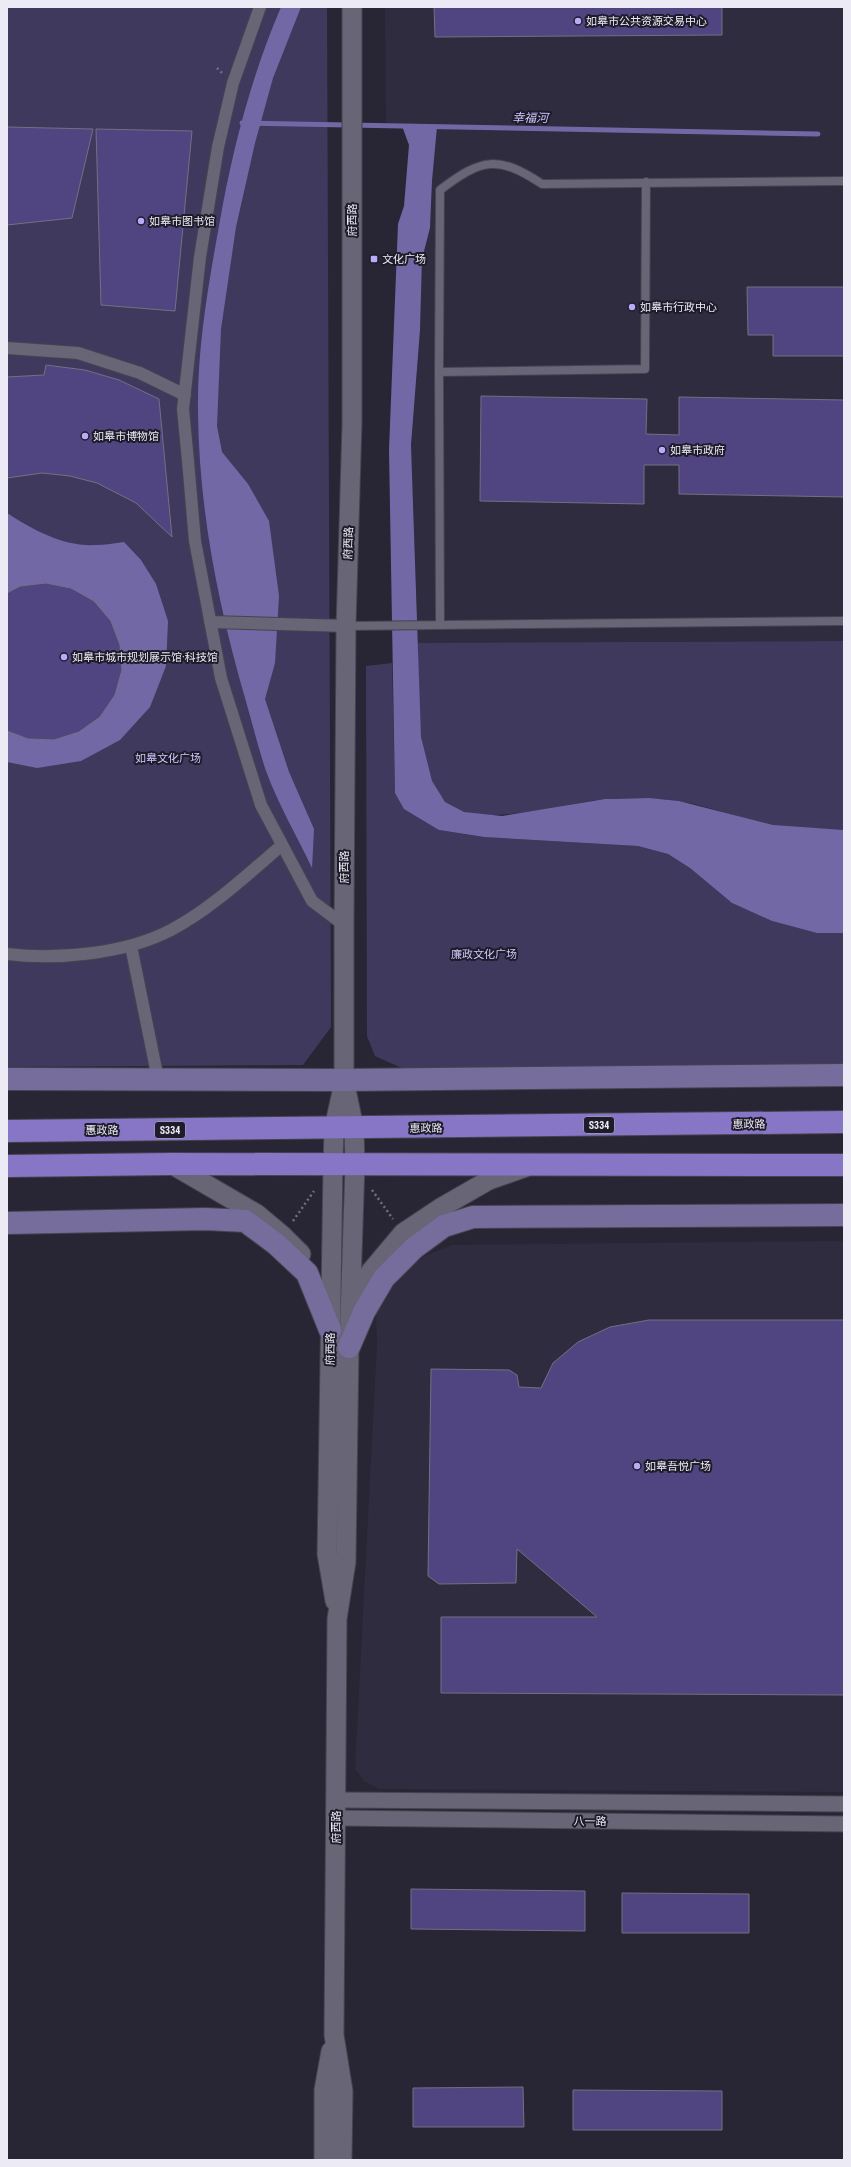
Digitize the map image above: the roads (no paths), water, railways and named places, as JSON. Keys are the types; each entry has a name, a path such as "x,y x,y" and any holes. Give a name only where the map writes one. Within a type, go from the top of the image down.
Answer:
{"main road":[{"path":"7,1079 344,1080 844,1075"},
{"name":"惠政路","path":"7,1131 844,1122"},
{"path":"7,1166 171,1164 528,1166 844,1165"},
{"path":"349,1347 364,1312 384,1278 414,1248 444,1226 473,1218 844,1215"},
{"path":"7,1223 206,1219 245,1221 276,1244 307,1273 330,1330"}],"street":[{"path":"260,7 233,83 218,147 200,257 184,409 195,541 221,678 235,728 261,805 312,901 344,925"},
{"name":"府西路","path":"342,2160 343,2091 334,2036 338,1619 346,1562 349,1347 355,1165 344,1128 346,626 352,423 352,7"},
{"path":"7,348 78,353 140,372 185,395"},
{"path":"210,622 346,626"},
{"path":"7,954 24,956 87,954 131,946 177,926 220,897 282,846"},
{"path":"131,946 158,1079"},
{"name":"府西路","path":"338,1619 327,1554 333,1165 344,1128"},
{"path":"171,1164 257,1214 282,1235 312,1265 331,1299"},
{"path":"350,1306 372,1271 403,1233 442,1207 489,1180 528,1166"},
{"name":"八一路","path":"336,1809 844,1804"},
{"name":"八一路","path":"336,1809 844,1824"},
{"name":"府西路","path":"324,2160 324,2090 334,2036"}],"lane":[{"path":"440,624 440,190 464,171 485,164 508,165 542,184 844,181"},
{"path":"439,372 645,369 646,182"},
{"path":"346,626 386,624 844,621"}],"waterway":[{"name":"幸福河","path":"242,123 818,134"}],"place":[{"name":"如皋市公共资源交易中心","path":"578,21"},
{"name":"如皋市图书馆","path":"141,221"},
{"name":"文化广场","path":"374,259"},
{"name":"如皋市行政中心","path":"632,307"},
{"name":"如皋市博物馆","path":"85,436"},
{"name":"如皋市政府","path":"662,450"},
{"name":"如皋市城市规划展示馆·科技馆","path":"64,657"},
{"name":"如皋吾悦广场","path":"637,1466"}],"park label":[{"name":"如皋文化广场","path":"168,758"},
{"name":"廉政文化广场","path":"484,954"}]}
